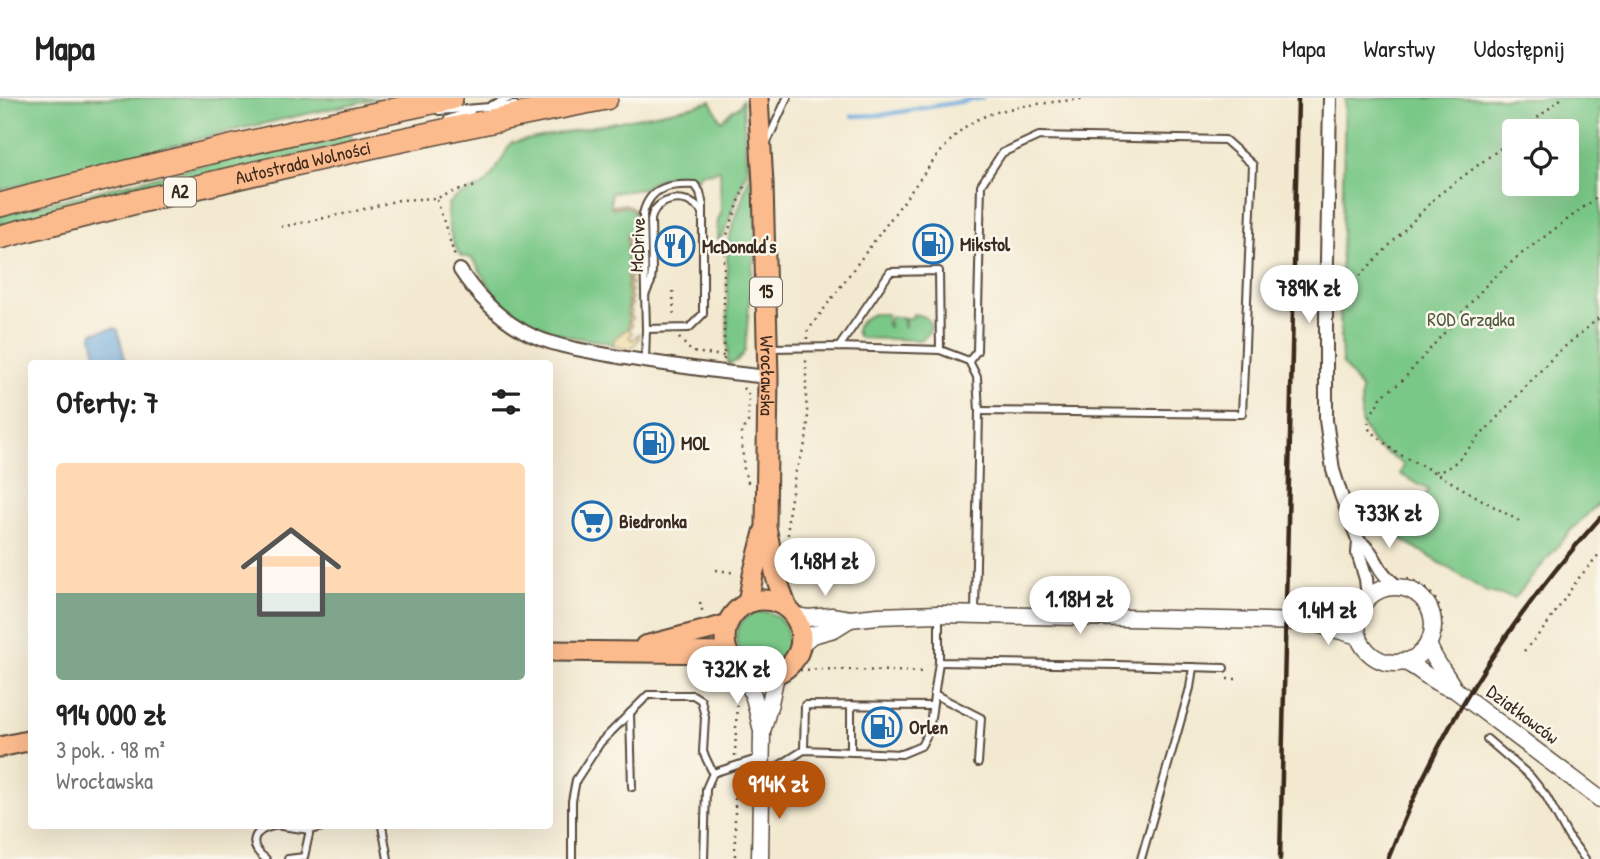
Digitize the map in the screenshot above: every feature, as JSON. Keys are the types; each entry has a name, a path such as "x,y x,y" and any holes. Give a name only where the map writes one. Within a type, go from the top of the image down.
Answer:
{"highway":[{"name":"Autostrada Wolności","path":"0,205 140,169 451,98"},
{"name":"Autostrada Wolności","path":"0,237 360,149 603,99"}],"main road":[{"name":"Wrocławska","path":"758,98 768,377 766,527 776,577 791,612"},
{"name":"Wrocławska","path":"748,603 766,527"},
{"path":"791,612 768,600 748,603 732,616 727,625 725,644 735,664 760,677 783,675 800,650 804,652"},
{"name":"15","path":"791,612 800,627 804,652"},
{"path":"617,653 727,625"},
{"path":"553,651 728,653"},
{"path":"0,747 28,741"}],"street":[{"path":"1330,98 1325,315 1329,453 1359,542 1366,579 1363,605 1356,623 1358,636 1363,647 1372,656 1396,663 1409,660 1434,642 1428,607 1420,597 1399,581 1382,572 1367,547 1359,542"},
{"path":"460,270 500,317 527,333 562,345 645,361 768,377"},
{"path":"1310,622 1324,617 1347,615 1363,605 1374,592 1399,581"},
{"path":"791,612 808,618 831,616 849,619 939,614 1310,622 1358,636"},
{"path":"804,652 812,635 834,629 849,619"},
{"name":"Działkowców","path":"1434,642 1436,662 1454,689"},
{"name":"Działkowców","path":"1403,661 1420,669 1440,685 1454,689 1600,799"},
{"path":"746,672 762,731 760,859"},
{"path":"762,731 770,703 783,675"}],"lane":[{"path":"445,121 510,98"},
{"path":"762,153 787,98"},
{"path":"534,104 603,99"},
{"path":"426,113 521,105"},
{"path":"357,118 412,114"},
{"path":"360,149 433,125"},
{"path":"968,362 977,351 981,185 1002,153 1040,136 1225,140 1252,165 1242,414 979,411"},
{"path":"645,361 643,214 648,201 666,186 695,185 700,192 703,212 703,314 689,328 646,329"},
{"name":"McDrive","path":"645,294 651,282 653,211 667,201 681,200 690,202 703,212"},
{"path":"839,347 890,271 939,271 940,350"},
{"path":"767,348 940,350 968,362 977,377 979,411 975,615"},
{"path":"761,783 780,765 804,750 902,754 921,746 929,731 939,662 939,614"},
{"path":"939,662 1224,668"},
{"path":"1141,859 1190,688 1193,667"},
{"path":"934,694 981,718 978,763"},
{"path":"572,859 572,801 576,780 600,743 648,695 693,695 701,701 705,717 703,752 713,773"},
{"path":"804,750 805,705 932,706"},
{"path":"850,705 851,752"},
{"path":"630,713 632,787"},
{"path":"1487,739 1522,769 1546,796 1568,836 1585,859"},
{"path":"704,859 706,789 713,773 762,757"},
{"path":"266,829 259,832 254,839 254,845 266,859"},
{"path":"303,829 314,829"},
{"path":"383,829 388,859"},
{"path":"288,859 304,857 310,830"}],"path":[{"path":"788,553 788,516 795,474 806,441 808,420 807,332 937,156 956,135 972,122 986,116 1012,109 1086,98"},
{"path":"1536,119 1562,98"},
{"path":"1355,281 1437,196 1502,147"},
{"path":"723,373 724,243 747,179"},
{"path":"281,227 399,200 437,198 477,186"},
{"path":"1519,521 1395,452 1369,429 1369,418 1382,396 1401,382 1499,272 1600,195"},
{"path":"437,198 460,270"},
{"path":"673,291 674,318"},
{"path":"1432,471 1446,469 1457,461 1556,354 1600,317"},
{"path":"674,333 692,352 724,356"},
{"path":"740,386 749,395 748,422 741,432 744,470 750,489"},
{"path":"1524,651 1600,553"},
{"path":"716,570 753,575"},
{"path":"1399,581 1423,585 1436,600 1443,620 1434,642"},
{"path":"783,675 800,670 804,652"},
{"path":"735,859 734,766 737,700 755,701"}],"green space":[{"path":"0,98 379,98 239,129 0,190"},
{"path":"748,98 751,98 756,227 745,351 738,360 728,365 727,244 749,178"},
{"name":"ROD Grządka","path":"1345,98 1600,98 1600,502 1571,530 1515,598 1487,592 1395,535 1429,490 1400,474 1404,465 1373,444 1361,423 1361,389 1342,363 1340,313"},
{"path":"743,99 746,172 724,234 719,239 717,229 721,213 720,170 699,173 699,178 665,177 643,189 611,193 611,207 631,208 637,226 627,236 628,328 614,339 614,346 606,342 566,336 517,317 498,300 475,262 471,258 461,256 458,251 448,224 448,204 487,182 511,143 711,101 721,121 739,107"},
{"path":"350,129 353,142 0,228 0,215"},
{"path":"873,314 887,314 889,327 890,317 903,317 905,327 905,318 912,318 913,314 924,317 931,327 921,340 860,338 857,327"},
{"path":"762,612 772,614 780,620 786,628 786,648 780,656 772,662 762,664 752,662 744,656 738,648 736,638 738,628 744,620 752,614"}],"sand":[{"path":"625,204 632,207 636,212 639,225 628,237 631,248 628,251 632,255 628,259 632,262 628,266 632,269 628,273 632,276 628,280 632,284 628,287 632,291 629,294 632,305 629,308 632,312 629,315 632,319 629,322 632,326 629,329 632,333 629,337 632,340 639,334 639,337 632,347 627,349 614,346 614,339 628,328 627,236 637,225 631,208 612,208"}],"water":[{"path":"115,328 118,330 125,360 97,360 93,332"}],"waterway":[{"path":"852,116 882,115 982,98"}],"railway":[{"path":"1280,859 1298,98"},
{"path":"1388,859 1429,767 1478,679 1536,596 1600,518"}],"place":[{"name":"Mikstol","path":"933,244"},
{"name":"McDonald's","path":"675,246"},
{"name":"MOL","path":"654,443"},
{"name":"Biedronka","path":"592,521"},
{"name":"Orlen","path":"882,727"}]}
